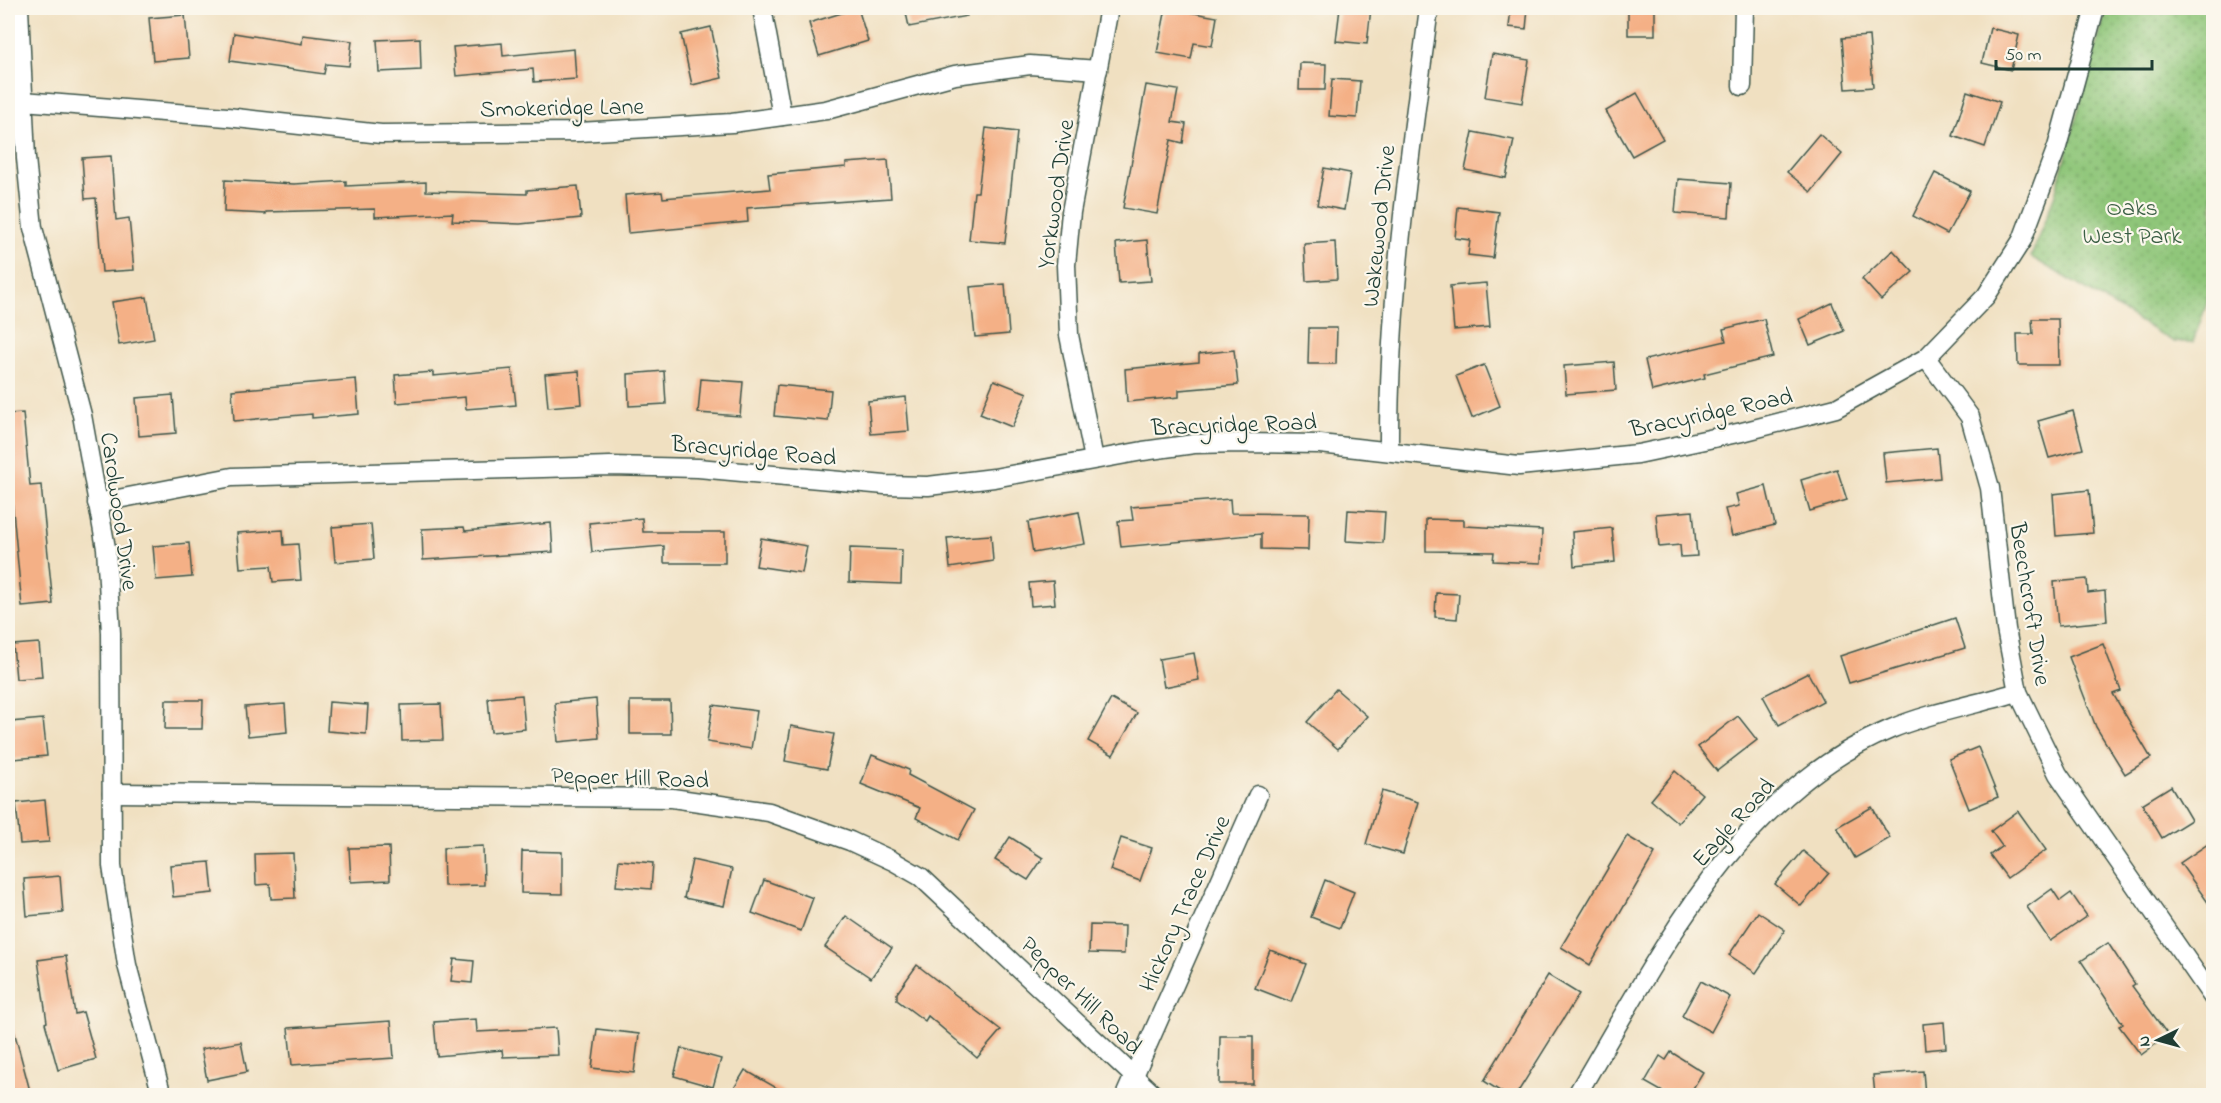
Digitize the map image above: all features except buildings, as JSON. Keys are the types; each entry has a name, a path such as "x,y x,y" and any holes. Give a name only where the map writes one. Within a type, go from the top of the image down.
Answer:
{"street":[{"name":"Carolwood Drive","path":"19,8 23,101 33,228 82,415 106,548 112,866 127,965 162,1095"},
{"path":"762,8 782,116"},
{"name":"Yorkwood Drive","path":"1094,459 1069,335 1066,265 1071,212 1109,8"},
{"name":"Wakewood Drive","path":"1389,451 1388,370 1396,262 1429,8"},
{"path":"1742,86 1744,8"},
{"name":"Bracyridge Road","path":"97,503 232,477 610,466 698,468 885,485 928,486 994,478 1094,459 1206,444 1320,444 1519,466 1638,454 1742,432 1836,408 1926,358 1986,296 2022,240 2057,147 2095,8"},
{"name":"Smokeridge Lane","path":"23,101 227,117 381,134 654,130 826,110 955,75 1030,65 1098,70"},
{"name":"Beechcroft Drive","path":"1926,358 1970,417 1990,488 2006,629 2018,692 2058,774 2214,999"},
{"name":"Eagle Road","path":"1576,1095 1675,930 1728,858 1778,803 1826,765 1891,729 2018,692"},
{"name":"Pepper Hill Road","path":"112,793 672,798 769,812 850,841 893,861 921,878 1155,1095"},
{"name":"Hickory Trace Drive","path":"1125,1095 1258,795"}],"green space":[{"name":"Oaks West Park","path":"2107,8 2213,8 2213,286 2193,342 2174,342 2031,257 2055,194"}]}
